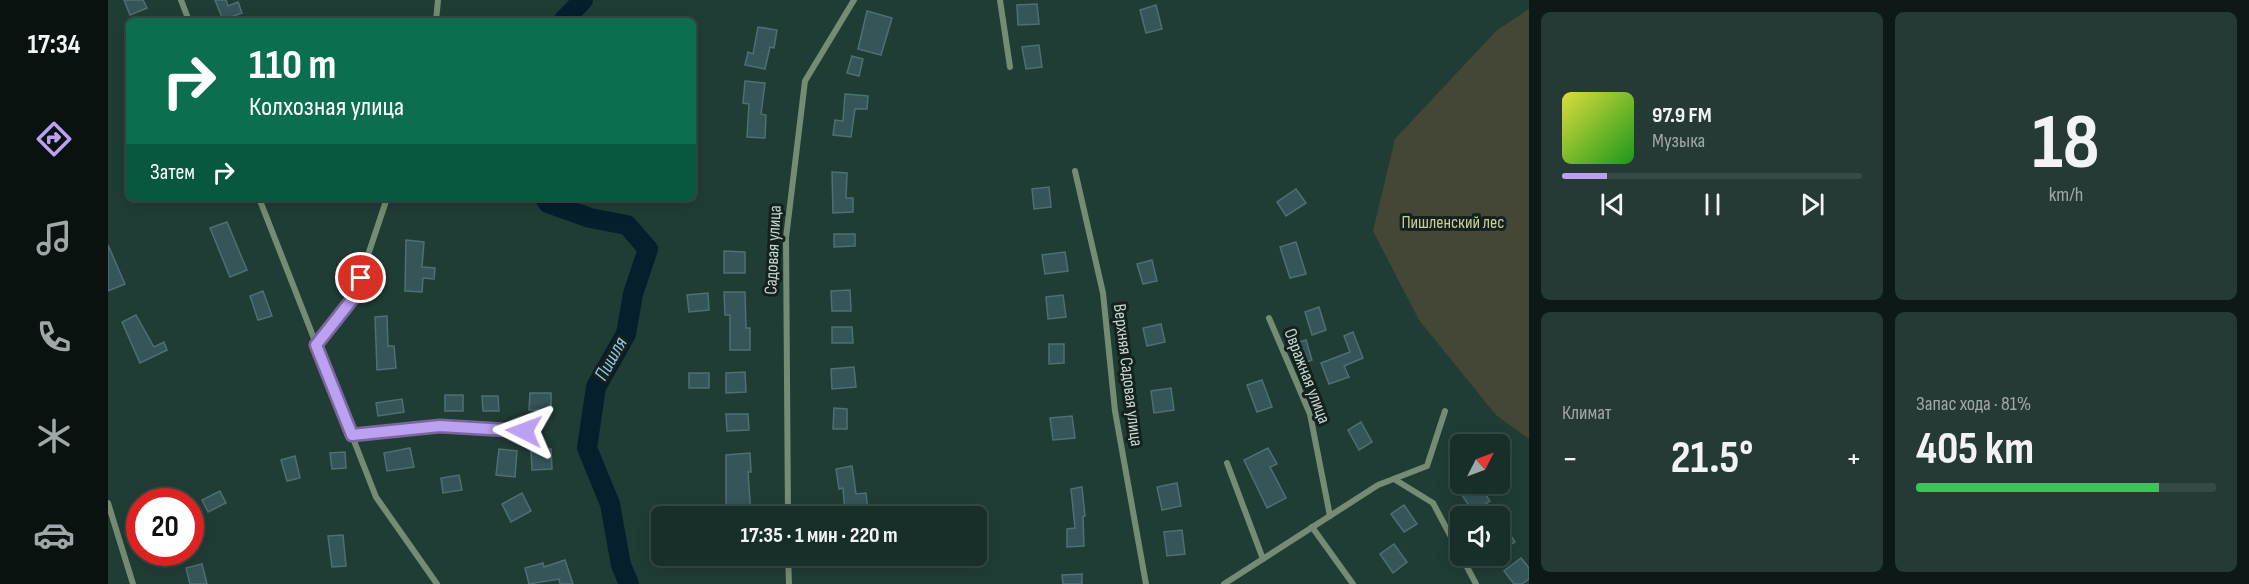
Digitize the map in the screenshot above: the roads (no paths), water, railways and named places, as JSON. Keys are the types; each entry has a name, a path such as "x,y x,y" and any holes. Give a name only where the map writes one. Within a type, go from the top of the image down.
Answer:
{"street":[{"path":"181,0 188,18"},
{"path":"436,18 438,0"},
{"name":"Садовая улица","path":"788,506 786,237 805,81 854,0"},
{"path":"1000,0 1010,67"},
{"name":"Верхняя Садовая улица","path":"1075,171 1102,292 1115,411 1146,584"},
{"path":"260,201 376,497 437,584"},
{"path":"316,345 354,297 386,201"},
{"name":"Овражная улица","path":"1269,318 1310,414 1330,516"},
{"path":"1224,584 1378,485 1427,466 1445,411"},
{"path":"1227,463 1263,559"},
{"path":"1394,479 1433,503 1476,584"},
{"path":"108,503 133,584"},
{"path":"1312,527 1353,584"},
{"path":"788,566 789,584"}],"lane":[{"path":"352,435 440,426 524,431"}],"waterway":[{"name":"Пишля","path":"566,18 583,0"},
{"name":"Пишля","path":"547,201 590,218 627,225 648,249 633,294 626,334 596,387 587,448 610,504 621,565 629,584"}],"park label":[{"name":"Пишленский лес","path":"1453,222"}]}
